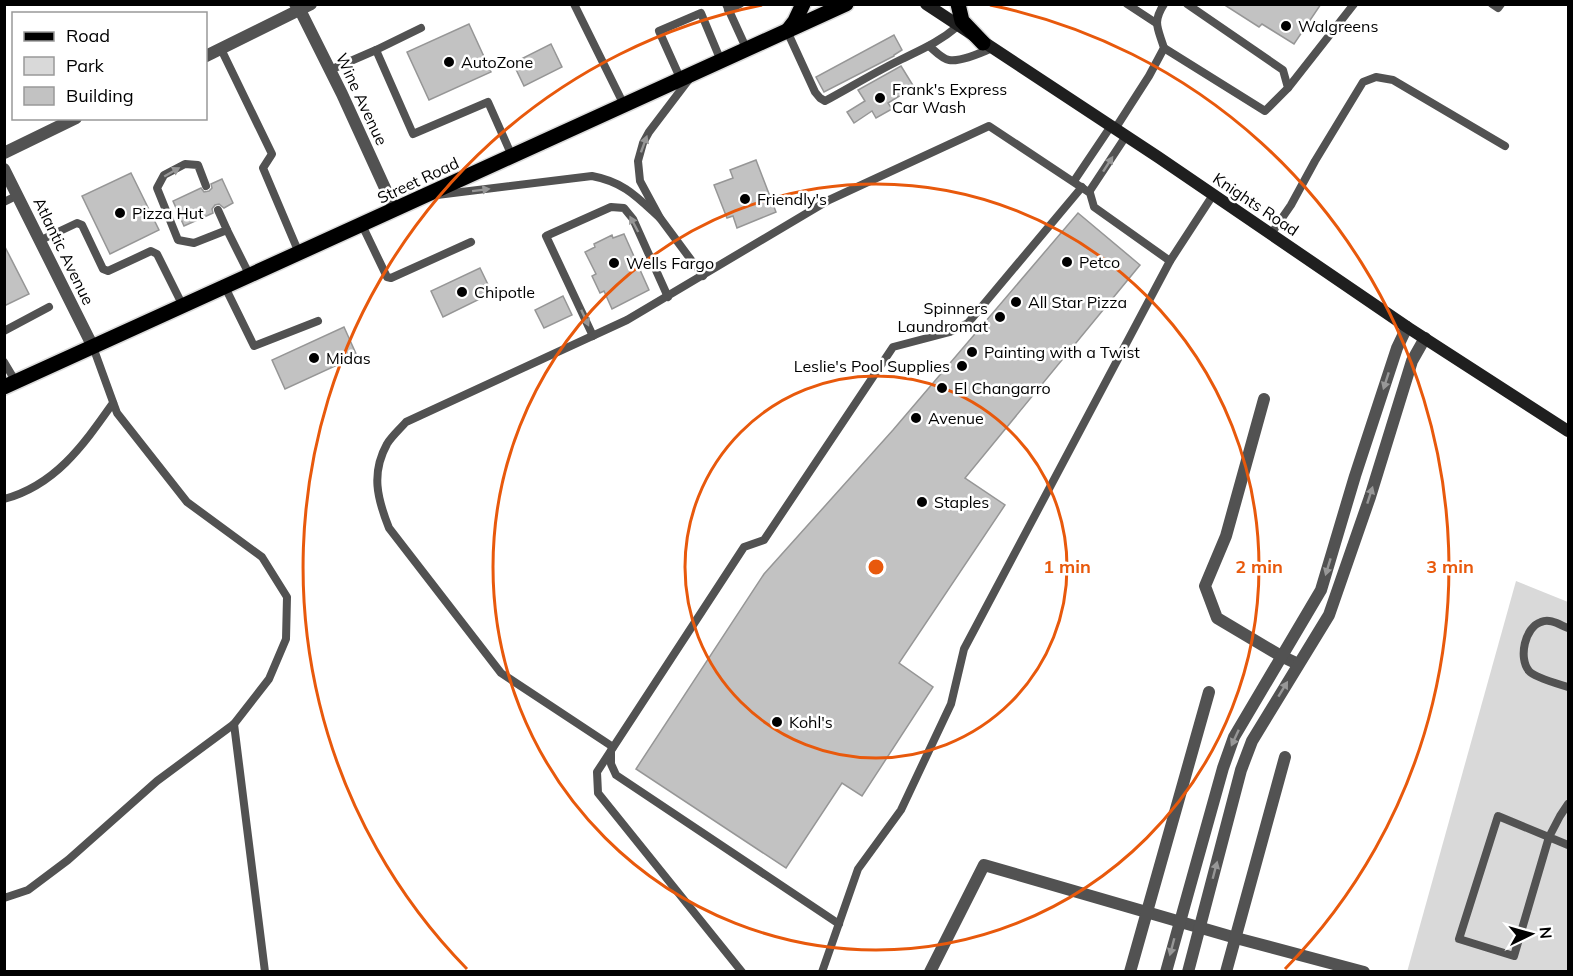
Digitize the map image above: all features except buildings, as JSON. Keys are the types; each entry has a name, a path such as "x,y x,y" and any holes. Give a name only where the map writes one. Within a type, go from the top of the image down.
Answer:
{"main road":[{"path":"787,31 795,21 802,4"},
{"name":"Street Road","path":"10,384 846,4"},
{"name":"Knights Road","path":"926,4 1117,130 1407,327 1569,431"},
{"path":"957,4 962,21 987,46"}],"street":[{"path":"207,56 302,6"},
{"name":"Wine Avenue","path":"302,6 395,210"},
{"path":"4,153 72,120"},
{"name":"Atlantic Avenue","path":"4,169 93,347"},
{"path":"1166,972 1217,786 1234,737 1321,590 1355,476 1397,348 1407,327"},
{"path":"1188,972 1241,770 1252,741 1329,615 1370,497 1412,361 1425,338"},
{"path":"1264,399 1226,536 1205,586 1217,618 1298,664"},
{"path":"1130,972 1209,692"},
{"path":"1226,972 1285,757"},
{"path":"930,972 984,865 1146,913 1364,972"}],"lane":[{"path":"574,4 624,105"},
{"path":"740,4 727,7 747,50"},
{"path":"1127,4 1156,23"},
{"path":"1164,4 1156,23 1164,48 1265,111 1288,88 1354,4"},
{"path":"1187,4 1283,70 1288,88"},
{"path":"1492,4 1498,8 1501,4"},
{"path":"703,276 660,218 640,181 638,161 649,132 687,77 659,31 701,13 721,61"},
{"path":"787,31 814,92 825,100 929,46 958,26"},
{"path":"330,70 421,28"},
{"path":"929,46 950,60 969,58 987,46"},
{"path":"1089,192 1117,130 1164,48"},
{"path":"221,49 272,154 263,168 299,254"},
{"path":"376,50 413,134 489,102 512,156"},
{"path":"1271,234 1291,205 1363,82 1376,77 1393,80 1505,146"},
{"path":"612,749 501,673 389,528 380,505 377,485 379,462 388,442 406,422 627,320 829,200 989,126 1089,192 1094,207 1170,261"},
{"path":"1074,181 1117,130"},
{"path":"206,186 198,165 185,164 164,175 156,188 178,240 194,243 227,230"},
{"path":"423,197 592,176 609,179 629,189 660,218"},
{"path":"742,972 598,793 597,772 744,547 764,540 893,347 950,332 968,322 1082,187"},
{"path":"4,202 18,195"},
{"path":"822,972 858,869 901,810 951,704 964,649 1170,261 1213,195"},
{"path":"593,336 546,236 611,207 624,208 633,219 668,297"},
{"path":"218,210 250,276"},
{"path":"40,240 77,223 82,225 103,269 108,271 151,251 157,254 183,306"},
{"path":"362,225 387,277 391,278 471,242"},
{"path":"225,287 254,346 318,321"},
{"path":"4,331 49,307"},
{"path":"4,898 28,890 68,860 157,781 234,724 269,678 286,639 287,597 262,556 187,502 117,413 93,347"},
{"path":"4,362 10,384"},
{"path":"4,499 15,496 50,478 82,447 113,403"},
{"path":"1569,628 1553,621 1541,621 1531,629 1523,650 1524,662 1530,673 1569,687"},
{"path":"234,724 266,972"},
{"path":"612,749 611,764 616,775 839,924"},
{"path":"1569,804 1549,837 1514,956 1459,939 1498,816 1549,837 1569,845"}],"green space":[{"path":"1516,581 1568,602 1568,971 1407,972"}],"place":[{"name":"Walgreens","path":"1286,26"},
{"name":"AutoZone","path":"449,62"},
{"name":"Frank's Express Car Wash","path":"880,98"},
{"name":"Friendly's","path":"745,199"},
{"name":"Pizza Hut","path":"120,213"},
{"name":"Petco","path":"1067,262"},
{"name":"Wells Fargo","path":"614,263"},
{"name":"Chipotle","path":"462,292"},
{"name":"All Star Pizza","path":"1016,302"},
{"name":"Spinners Laundromat","path":"1000,317"},
{"name":"Painting with a Twist","path":"972,352"},
{"name":"Midas","path":"314,358"},
{"name":"Leslie's Pool Supplies","path":"962,366"},
{"name":"El Changarro","path":"942,388"},
{"name":"Avenue","path":"916,418"},
{"name":"Staples","path":"922,502"},
{"name":"Kohl's","path":"777,722"}]}
